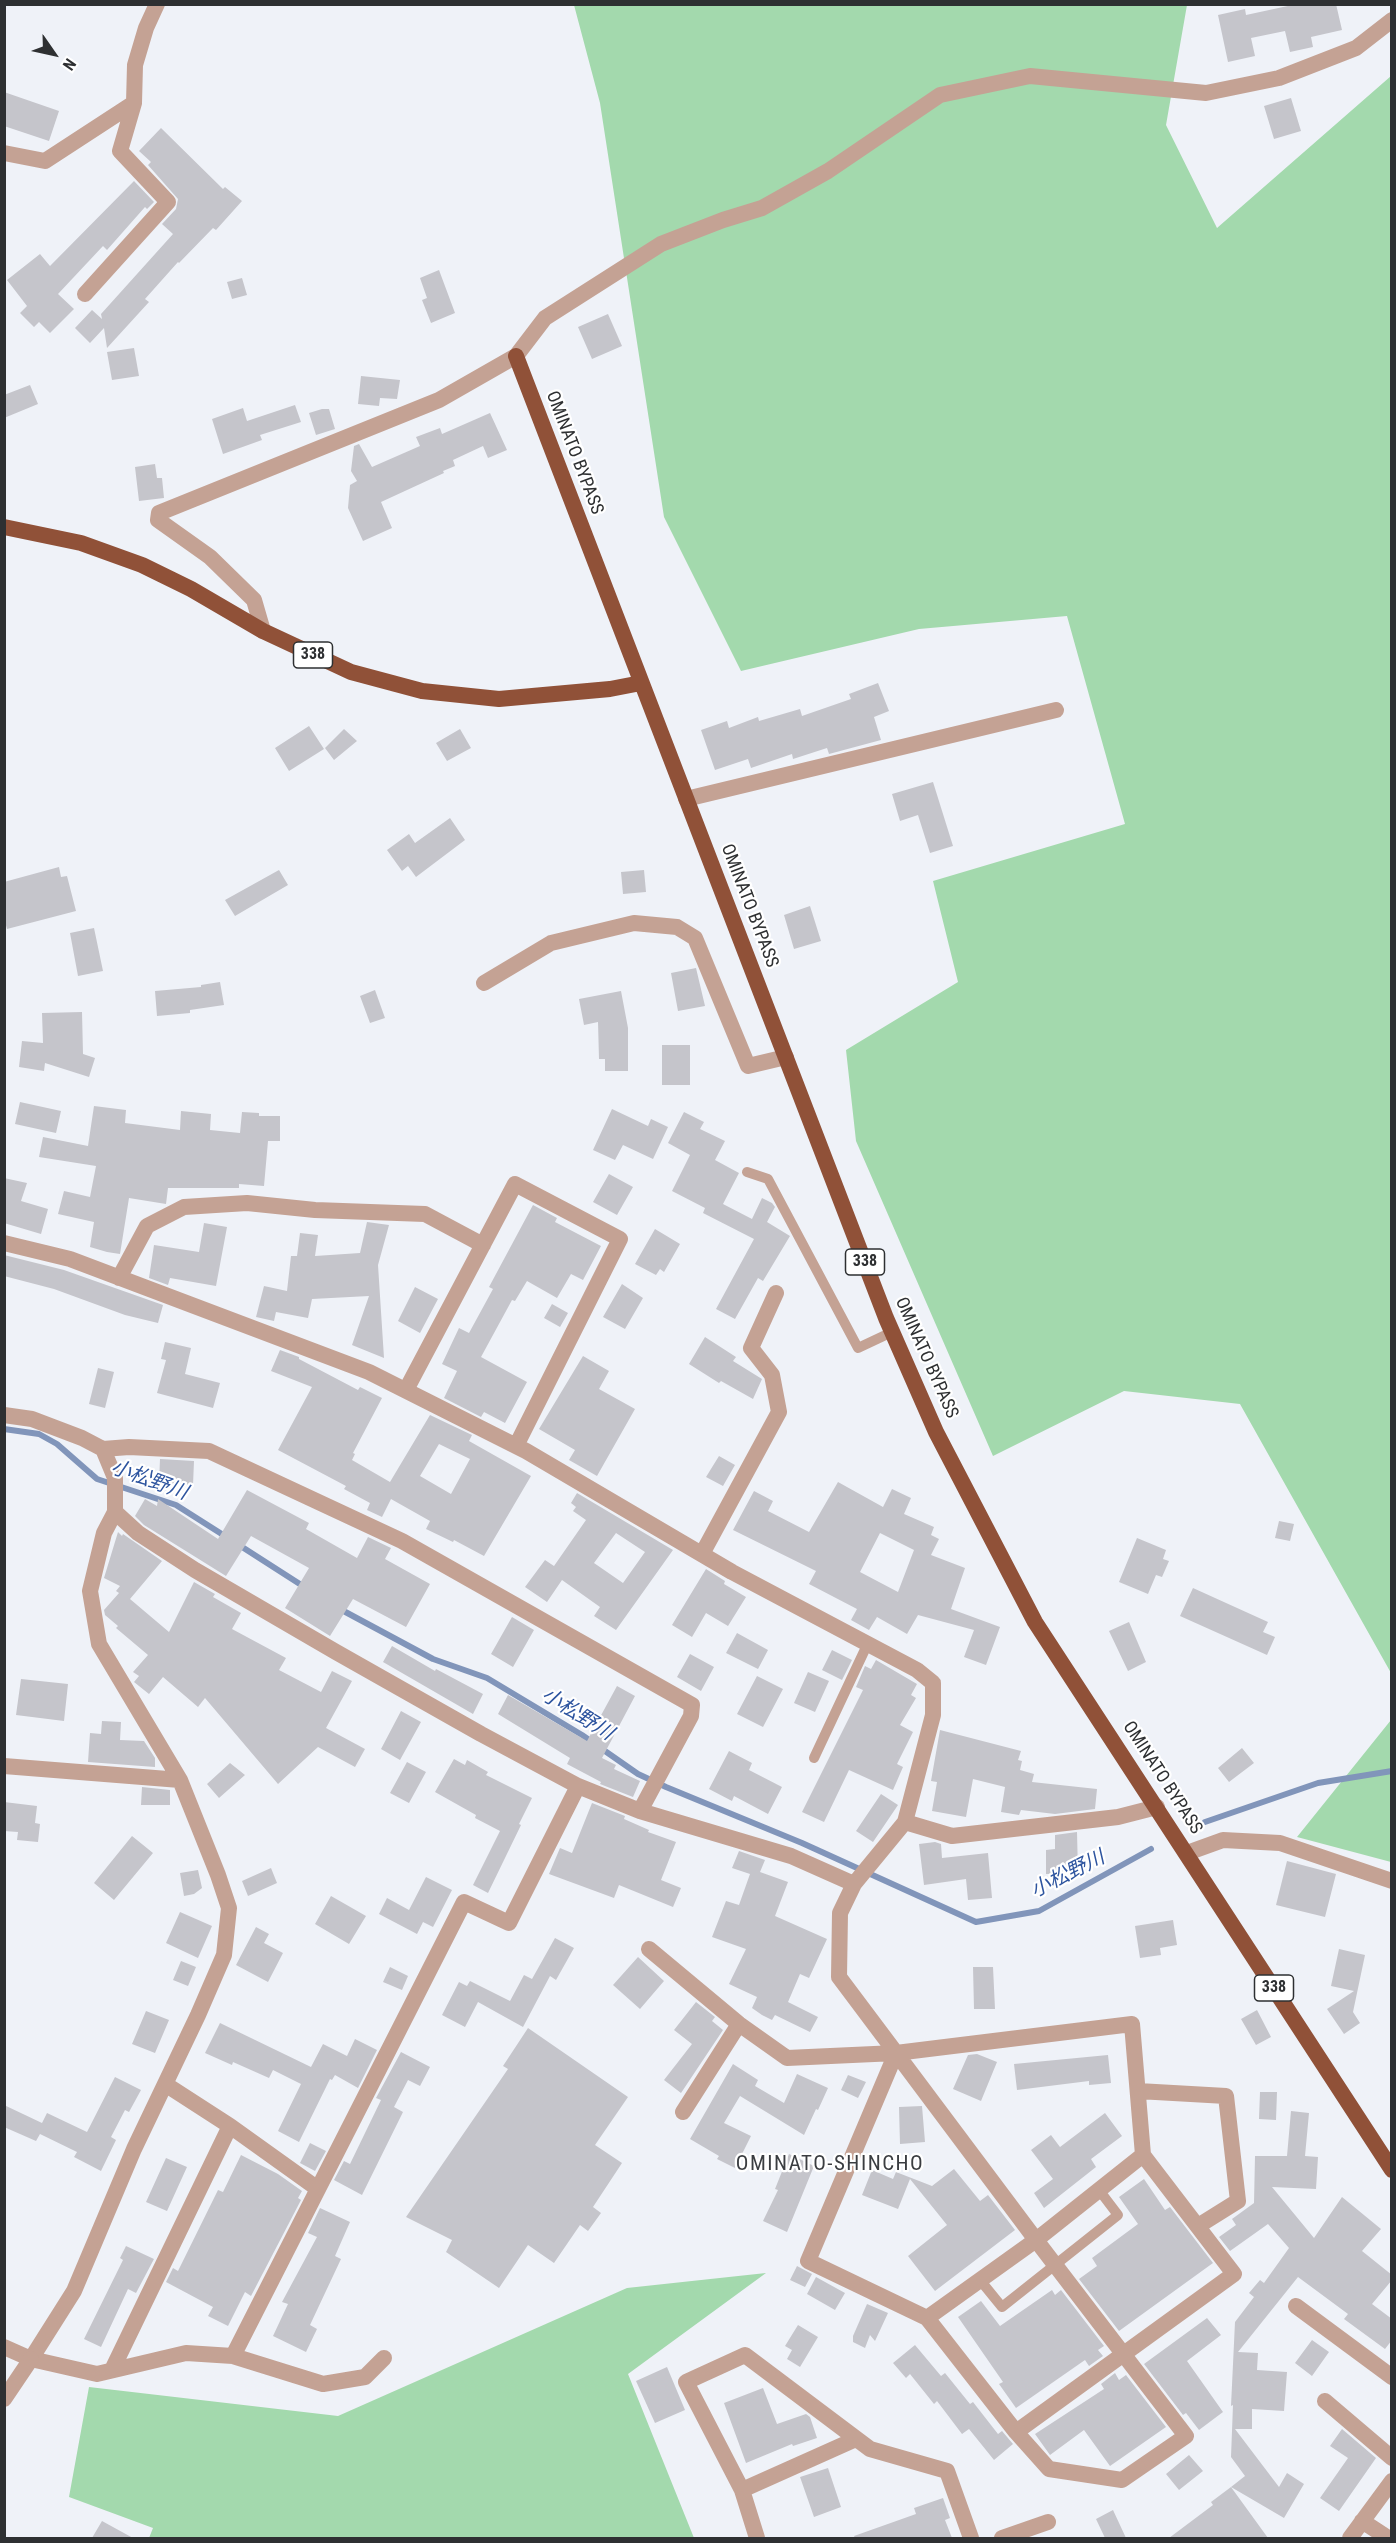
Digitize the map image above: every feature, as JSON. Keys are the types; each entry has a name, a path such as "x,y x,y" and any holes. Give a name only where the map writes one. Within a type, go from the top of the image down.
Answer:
{"highway":[{"name":"OMINATO BYPASS","path":"516,356 892,1332 936,1432 1035,1622 1392,2170"},
{"name":"338","path":"4,527 81,543 142,565 191,589 263,631 351,672 422,691 499,699 610,689 641,683"}],"street":[{"path":"85,294 168,201 120,151 134,104 135,64 146,28 157,4"},
{"path":"263,631 254,600 210,557 158,520 159,513 439,400 516,356 545,318 661,244 762,208 828,171 940,95 1030,76 1206,93 1279,78 1356,48 1392,20"},
{"path":"4,153 45,161 134,104"},
{"path":"686,799 1056,710"},
{"path":"483,983 551,943 634,923 677,927 695,938 748,1066 786,1057"},
{"path":"406,1390 515,1184 620,1239 516,1446"},
{"path":"119,1278 147,1226 184,1207 248,1203 315,1210 425,1214 483,1245"},
{"path":"4,1243 70,1259 369,1372 516,1446 702,1554 917,1670 933,1683 933,1715 905,1822 856,1881 840,1913 839,1977 1186,2436 1122,2480 1049,2469 1016,2432 927,2318 808,2261 896,2054"},
{"path":"702,1554 779,1412 772,1375 751,1348 776,1293"},
{"path":"4,1414 32,1419 82,1438 103,1449 129,1447 209,1451 402,1541 692,1705 691,1716 640,1811"},
{"path":"4,2399 74,2291 134,2149 224,1955 229,1908 180,1780 99,1644 90,1592 104,1533 116,1504 115,1478 103,1449"},
{"path":"116,1504 138,1533 195,1570 480,1734 578,1786 640,1811 791,1856 856,1881"},
{"path":"4,1766 180,1780"},
{"path":"233,2356 464,1902 509,1923 578,1786"},
{"path":"905,1822 952,1836 1118,1817 1157,1807"},
{"path":"1187,1853 1223,1840 1280,1843 1392,1881"},
{"path":"649,1949 739,2024 787,2058 896,2054 1132,2024 1143,2155 1234,2274 1016,2432"},
{"path":"683,2112 739,2024"},
{"path":"165,2084 230,2126 318,2189"},
{"path":"1138,2091 1226,2096 1238,2201 1198,2226"},
{"path":"112,2370 230,2126"},
{"path":"927,2318 1036,2240 1143,2155"},
{"path":"1296,2306 1392,2377"},
{"path":"4,2347 31,2359 97,2374 186,2353 233,2356 323,2384 365,2377 384,2358"},
{"path":"757,2538 742,2490 686,2382 745,2355 870,2449 947,2471 971,2538"},
{"path":"1325,2401 1392,2457"},
{"path":"742,2490 856,2439"},
{"path":"1350,2538 1392,2481"},
{"path":"1362,2521 1388,2538"},
{"path":"1002,2538 1048,2522"}],"lane":[{"path":"747,1172 768,1179 858,1348 892,1332"},
{"path":"814,1758 868,1643"},
{"path":"980,2280 1002,2307 1118,2215 1099,2190"}],"green space":[{"path":"574,5 1187,5 1166,125 1217,228 1391,76 1391,1673 1240,1404 1124,1391 993,1456 856,1141 846,1050 958,982 933,881 1125,824 1067,616 919,629 741,671 664,517 600,103"},
{"path":"1391,1720 1391,1862 1297,1837"},
{"path":"766,2273 628,2374 694,2538 149,2538 153,2528 69,2497 89,2387 338,2416 627,2288"}],"building":[{"path":"1297,4 1336,4 1342,30 1311,37 1313,47 1290,52 1285,31 1251,38 1255,56 1228,62 1218,15 1245,9 1246,15"},
{"path":"4,92 59,111 49,141 4,126"},
{"path":"1291,98 1301,131 1274,139 1264,106"},
{"path":"161,128 223,189 225,187 242,201 216,230 213,228 178,262 145,299 149,302 107,348 104,328 90,343 75,328 92,310 102,319 101,314 173,234 162,224 176,209 178,199 148,165 151,162 139,151"},
{"path":"134,181 154,202 147,209 145,207 107,250 103,246 58,294 74,309 50,333 39,322 34,327 20,313 27,306 7,280 40,254 50,266"},
{"path":"439,270 455,313 431,323 422,300 427,298 420,278"},
{"path":"242,278 247,295 232,299 227,282"},
{"path":"608,314 622,346 592,359 578,327"},
{"path":"134,348 139,376 112,380 107,352"},
{"path":"361,376 400,380 397,399 380,398 379,406 358,404"},
{"path":"30,385 38,404 4,418 4,395"},
{"path":"295,405 301,422 260,435 262,440 223,454 212,419 243,408 247,421"},
{"path":"329,409 335,429 316,435 309,413"},
{"path":"490,413 507,450 488,458 483,446 453,460 455,466 443,471 444,473 381,502 392,528 363,541 348,508 350,485 357,481 351,471 354,446 359,444 372,467 420,446 416,437 440,428 442,434"},
{"path":"155,464 157,478 162,478 164,498 139,501 135,467"},
{"path":"878,683 889,711 874,717 881,740 829,754 827,748 793,759 792,754 751,768 748,759 715,770 701,730 727,721 729,728 758,717 759,721 800,709 802,716 851,699 849,694"},
{"path":"309,726 324,749 289,771 275,748"},
{"path":"344,729 357,741 334,760 325,748"},
{"path":"460,729 471,748 447,761 436,743"},
{"path":"933,782 953,846 930,853 918,815 900,821 892,794"},
{"path":"450,818 465,840 416,877 408,866 402,871 387,850 409,834 415,843"},
{"path":"59,867 61,877 67,876 76,911 7,929 4,918 4,882"},
{"path":"279,870 288,885 235,916 225,900"},
{"path":"644,870 646,892 623,894 621,872"},
{"path":"810,906 821,941 794,949 784,915"},
{"path":"94,928 103,971 78,976 70,933"},
{"path":"696,968 705,1006 678,1011 671,973"},
{"path":"220,982 224,1005 190,1010 190,1013 157,1016 155,991 201,987 201,985"},
{"path":"375,990 385,1018 370,1023 360,996"},
{"path":"621,991 628,1028 628,1071 605,1071 605,1059 599,1059 598,1022 584,1025 579,999"},
{"path":"82,1012 83,1054 95,1058 89,1077 45,1063 44,1071 19,1067 22,1041 43,1043 42,1013"},
{"path":"662,1045 690,1045 690,1085 662,1085"},
{"path":"20,1102 61,1111 56,1133 15,1124"},
{"path":"94,1106 126,1110 125,1123 180,1130 181,1111 211,1114 210,1130 240,1133 242,1112 259,1113 259,1116 280,1116 280,1141 268,1141 264,1186 239,1184 239,1188 168,1188 166,1204 129,1198 120,1254 107,1252 90,1247 94,1222 58,1214 64,1191 90,1197 96,1166 39,1157 43,1137 88,1146"},
{"path":"612,1109 648,1126 651,1119 668,1127 653,1159 623,1145 615,1160 593,1150"},
{"path":"684,1112 704,1122 700,1129 725,1141 715,1160 739,1173 723,1204 752,1219 762,1198 775,1207 767,1222 790,1236 763,1281 758,1278 735,1319 716,1309 754,1239 703,1213 705,1208 672,1191 690,1155 668,1143"},
{"path":"609,1174 633,1187 617,1215 593,1202"},
{"path":"4,1178 27,1183 21,1201 48,1209 41,1234 4,1223"},
{"path":"533,1205 557,1218 555,1222 601,1246 583,1280 571,1274 557,1298 527,1281 515,1301 512,1300 481,1357 527,1382 505,1423 484,1412 481,1417 444,1398 457,1371 442,1364 459,1328 469,1333 493,1289 489,1287"},
{"path":"367,1222 389,1225 378,1265 384,1358 352,1345 369,1296 312,1299 308,1318 276,1312 274,1321 256,1317 264,1286 287,1291 291,1256 297,1256 300,1233 318,1235 315,1256 360,1253"},
{"path":"204,1223 227,1227 216,1286 170,1278 168,1285 149,1278 154,1245 199,1252"},
{"path":"655,1229 680,1244 664,1272 660,1269 656,1275 635,1264"},
{"path":"4,1255 64,1270 163,1305 158,1323 125,1315 54,1289 4,1276"},
{"path":"622,1284 643,1298 625,1329 603,1317"},
{"path":"415,1287 438,1299 420,1333 398,1321"},
{"path":"552,1304 568,1313 560,1327 544,1318"},
{"path":"705,1337 736,1357 733,1361 762,1379 753,1399 721,1381 719,1383 689,1364"},
{"path":"165,1342 191,1348 185,1374 220,1383 213,1408 157,1393 166,1360 161,1359"},
{"path":"280,1350 299,1357 358,1390 360,1387 382,1398 353,1453 355,1454 352,1460 390,1482 430,1415 472,1435 469,1441 531,1476 484,1556 454,1540 453,1542 426,1529 430,1521 391,1499 382,1517 367,1510 370,1503 344,1489 346,1486 278,1450 312,1387 271,1371","holes":["439,1444 470,1459 451,1494 420,1476"]},
{"path":"583,1356 609,1371 599,1389 635,1409 597,1476 569,1460 575,1450 539,1429"},
{"path":"98,1368 114,1372 105,1408 89,1404"},
{"path":"719,1456 735,1465 723,1486 706,1477"},
{"path":"160,1459 194,1461 193,1485 159,1483"},
{"path":"838,1482 883,1507 892,1489 911,1498 904,1514 934,1527 931,1535 939,1539 931,1555 965,1568 951,1609 1000,1627 986,1665 964,1657 974,1630 918,1615 907,1634 877,1617 869,1630 851,1620 857,1609 809,1584 816,1571 733,1530 754,1491 773,1501 768,1511 809,1532","holes":["880,1533 914,1550 898,1592 860,1572"]},
{"path":"247,1490 309,1523 306,1529 357,1558 368,1537 391,1548 385,1559 430,1584 406,1627 353,1599 330,1636 285,1608 309,1568 251,1536 226,1576 144,1525 135,1516 145,1499 157,1506 158,1499 218,1539"},
{"path":"577,1493 673,1550 616,1630 594,1616 600,1607 562,1580 547,1602 525,1587 545,1560 554,1566 586,1520 573,1511 576,1507 571,1503","holes":["616,1533 645,1552 623,1583 594,1563"]},
{"path":"1279,1521 1294,1524 1290,1541 1275,1538"},
{"path":"118,1532 162,1561 130,1599 169,1632 194,1582 215,1594 213,1597 241,1613 232,1629 286,1658 279,1670 321,1692 332,1671 352,1681 326,1728 365,1749 355,1767 318,1747 278,1784 205,1698 198,1707 163,1677 149,1694 134,1682 139,1676 133,1672 148,1655 116,1628 118,1626 105,1615 104,1610 119,1593 116,1591 120,1586 104,1578"},
{"path":"1137,1538 1166,1550 1163,1559 1169,1561 1162,1577 1156,1575 1148,1594 1119,1582"},
{"path":"706,1569 725,1581 724,1584 746,1597 728,1626 706,1613 692,1637 672,1625"},
{"path":"1193,1588 1268,1622 1263,1632 1275,1637 1267,1655 1180,1616"},
{"path":"512,1617 534,1630 513,1667 491,1654"},
{"path":"1129,1622 1146,1662 1128,1671 1109,1631"},
{"path":"737,1633 768,1650 758,1669 726,1653"},
{"path":"392,1646 435,1671 436,1669 483,1694 473,1714 383,1662"},
{"path":"832,1650 852,1660 842,1680 822,1670"},
{"path":"690,1654 714,1667 701,1691 677,1677"},
{"path":"876,1660 917,1684 911,1695 916,1698 900,1725 913,1732 897,1764 903,1767 893,1790 849,1770 824,1822 802,1812 863,1690 856,1687 865,1666 871,1669"},
{"path":"808,1672 829,1681 815,1712 794,1703"},
{"path":"757,1676 783,1689 763,1727 737,1714"},
{"path":"21,1679 68,1684 64,1721 16,1715"},
{"path":"617,1686 635,1696 602,1758 616,1765 614,1769 640,1781 633,1797 600,1784 601,1782 567,1764 570,1758 498,1714 508,1695 587,1741"},
{"path":"401,1711 421,1722 400,1760 381,1749"},
{"path":"102,1721 121,1722 120,1740 144,1741 155,1758 155,1767 88,1762 90,1733 101,1734"},
{"path":"940,1730 1021,1751 1018,1760 1022,1761 1020,1770 1034,1774 1032,1782 1097,1789 1095,1809 1055,1814 1021,1810 1019,1815 1001,1812 1005,1787 973,1779 966,1817 932,1811 937,1782 931,1781"},
{"path":"1242,1748 1254,1763 1229,1782 1218,1768"},
{"path":"729,1751 752,1763 749,1770 782,1787 768,1814 734,1796 732,1801 709,1789"},
{"path":"454,1759 465,1765 467,1760 488,1772 486,1775 532,1798 488,1893 473,1885 500,1831 435,1792"},
{"path":"407,1762 426,1772 409,1803 390,1793"},
{"path":"230,1763 245,1775 219,1798 207,1784"},
{"path":"142,1787 170,1790 170,1805 141,1805"},
{"path":"881,1794 898,1805 873,1842 856,1831"},
{"path":"4,1802 37,1806 35,1823 40,1824 38,1842 17,1840 18,1832 4,1831"},
{"path":"592,1803 625,1816 624,1819 649,1830 648,1832 676,1842 661,1880 681,1888 673,1907 619,1885 614,1898 549,1874 560,1848 572,1853"},
{"path":"1077,1832 1078,1873 1046,1874 1046,1850 1055,1849 1055,1835"},
{"path":"132,1836 153,1853 114,1900 94,1883"},
{"path":"935,1842 941,1844 942,1858 988,1853 992,1898 968,1900 966,1879 924,1885 919,1844"},
{"path":"739,1851 765,1860 760,1872 788,1882 775,1916 827,1939 809,1978 800,1974 788,2002 818,2017 810,2032 775,2015 772,2020 762,2015 752,2008 757,1997 729,1984 746,1949 712,1937 726,1901 739,1905 750,1874 732,1868"},
{"path":"1287,1861 1336,1874 1325,1917 1276,1905"},
{"path":"271,1868 277,1883 248,1896 242,1881"},
{"path":"198,1870 202,1888 194,1894 184,1896 180,1873"},
{"path":"426,1877 452,1890 433,1927 423,1922 417,1934 379,1914 387,1898 409,1910"},
{"path":"331,1896 366,1916 349,1944 315,1924"},
{"path":"180,1912 212,1926 198,1958 166,1943"},
{"path":"1173,1920 1177,1945 1160,1948 1161,1955 1140,1958 1135,1926"},
{"path":"256,1927 269,1934 264,1943 283,1953 268,1982 236,1965"},
{"path":"555,1938 574,1948 556,1980 550,1976 523,2027 478,2002 465,2027 442,2015 459,1982 467,1986 470,1981 510,2001 524,1975 532,1979"},
{"path":"1339,1949 1365,1955 1353,2012 1360,2023 1344,2034 1327,2009 1354,1991 1331,1986"},
{"path":"638,1957 664,1981 640,2009 613,1985"},
{"path":"181,1961 196,1967 188,1986 173,1980"},
{"path":"390,1967 408,1976 402,1990 383,1982"},
{"path":"973,1967 993,1967 995,2009 974,2009"},
{"path":"696,2002 715,2017 712,2021 723,2030 681,2093 664,2080 692,2044 674,2030"},
{"path":"1257,2010 1271,2037 1256,2045 1241,2019"},
{"path":"146,2011 169,2020 155,2053 132,2044"},
{"path":"220,2023 311,2067 323,2044 347,2056 355,2039 377,2050 358,2088 335,2075 332,2080 330,2079 299,2142 278,2131 301,2084 273,2070 269,2078 233,2062 232,2065 205,2053"},
{"path":"528,2028 628,2097 595,2145 622,2163 593,2207 601,2213 588,2231 580,2225 554,2263 528,2245 499,2288 446,2252 452,2240 406,2217 508,2069 503,2066"},
{"path":"401,2052 430,2067 420,2086 408,2080 394,2107 403,2112 362,2195 334,2180 344,2161 350,2164 381,2100 376,2098"},
{"path":"977,2054 997,2062 981,2101 953,2089 968,2055"},
{"path":"1108,2055 1111,2083 1089,2085 1089,2081 1017,2090 1014,2064"},
{"path":"733,2064 758,2080 755,2086 784,2103 797,2074 828,2088 804,2135 740,2096 724,2123 751,2136 735,2168 717,2159 719,2156 690,2139"},
{"path":"848,2075 866,2082 858,2098 841,2090"},
{"path":"115,2077 141,2090 129,2112 125,2110 111,2137 116,2140 101,2171 74,2157 77,2152 40,2134 36,2141 4,2127 4,2105 42,2123 47,2113 87,2132"},
{"path":"1260,2092 1277,2092 1276,2120 1259,2119"},
{"path":"922,2106 925,2142 900,2144 899,2107"},
{"path":"1291,2111 1309,2113 1305,2156 1318,2157 1316,2189 1272,2187 1314,2238 1342,2197 1381,2229 1362,2251 1392,2275 1392,2280 1372,2304 1392,2319 1392,2340 1385,2349 1344,2319 1348,2314 1298,2277 1238,2352 1258,2353 1257,2370 1287,2372 1284,2411 1252,2409 1252,2429 1235,2429 1279,2487 1287,2473 1304,2484 1284,2518 1231,2487 1245,2476 1231,2457 1233,2405 1231,2406 1235,2322 1254,2297 1249,2293 1260,2280 1264,2283 1289,2248 1268,2224 1230,2251 1219,2237 1236,2225 1232,2219 1254,2203 1255,2156 1287,2156"},
{"path":"1105,2113 1122,2136 1091,2159 1096,2167 1044,2208 1034,2193 1053,2179 1031,2150 1051,2135 1060,2147"},
{"path":"310,2143 326,2151 315,2171 300,2163"},
{"path":"789,2154 814,2166 787,2232 763,2221 778,2190 775,2189"},
{"path":"241,2155 278,2174 302,2191 298,2198 301,2200 251,2296 245,2292 228,2326 208,2316 213,2307 166,2282 173,2268 178,2271 218,2190 223,2192"},
{"path":"166,2158 187,2167 167,2211 146,2202"},
{"path":"954,2169 980,2201 988,2195 1015,2230 935,2291 908,2256 947,2225 910,2179 898,2209 862,2195 872,2170 893,2179 896,2172 932,2186"},
{"path":"1144,2179 1165,2210 1170,2207 1213,2263 1119,2331 1079,2279 1097,2266 1092,2258 1138,2224 1119,2197"},
{"path":"320,2208 350,2222 335,2256 341,2259 310,2325 317,2329 306,2352 273,2336 288,2304 282,2302 317,2237 308,2233"},
{"path":"126,2246 154,2259 136,2293 128,2289 101,2347 84,2339 123,2260 120,2258"},
{"path":"797,2266 812,2274 805,2287 790,2280"},
{"path":"816,2277 845,2293 835,2310 807,2294"},
{"path":"1052,2290 1055,2295 1061,2290 1104,2346 1098,2350 1103,2356 1089,2366 1085,2360 1016,2408 999,2384 1003,2382 958,2317 981,2301 1000,2326"},
{"path":"867,2304 888,2313 875,2341 870,2335 865,2348 853,2342 853,2336"},
{"path":"1207,2318 1221,2335 1187,2361 1223,2412 1199,2430 1186,2413 1183,2415 1144,2364"},
{"path":"798,2325 818,2337 800,2367 787,2359 792,2350 785,2346"},
{"path":"1312,2340 1329,2352 1312,2376 1295,2363"},
{"path":"915,2345 941,2376 945,2373 970,2404 973,2402 998,2434 1002,2431 1013,2444 994,2460 969,2429 962,2434 937,2401 934,2404 910,2374 906,2378 893,2363"},
{"path":"667,2367 685,2410 655,2423 636,2381"},
{"path":"1115,2373 1119,2380 1126,2375 1166,2427 1110,2466 1084,2430 1050,2455 1035,2434 1104,2389 1101,2384"},
{"path":"763,2388 777,2424 806,2414 810,2417 817,2438 793,2446 792,2444 746,2463 724,2403"},
{"path":"1342,2429 1376,2458 1339,2511 1320,2498 1348,2458 1330,2446"},
{"path":"1189,2455 1203,2471 1179,2490 1166,2474"},
{"path":"828,2468 841,2507 814,2517 800,2477"},
{"path":"1231,2487 1268,2538 1169,2538 1213,2505 1211,2502"},
{"path":"943,2498 950,2518 945,2520 952,2538 855,2538 854,2536 916,2514 914,2508"},
{"path":"1113,2510 1126,2538 1105,2538 1096,2519"},
{"path":"102,2521 133,2538 92,2538"}],"waterway":[{"name":"小松野川","path":"4,1429 39,1434 57,1444 97,1479 176,1505 228,1538"},
{"name":"小松野川","path":"239,1545 306,1588"},
{"name":"小松野川","path":"338,1608 433,1659 487,1678 582,1735 638,1774 802,1843 976,1922 1039,1911 1151,1849"},
{"name":"小松野川","path":"1205,1822 1318,1783 1392,1771"}],"district":[{"name":"OMINATO-SHINCHO","path":"830,2165"}]}
